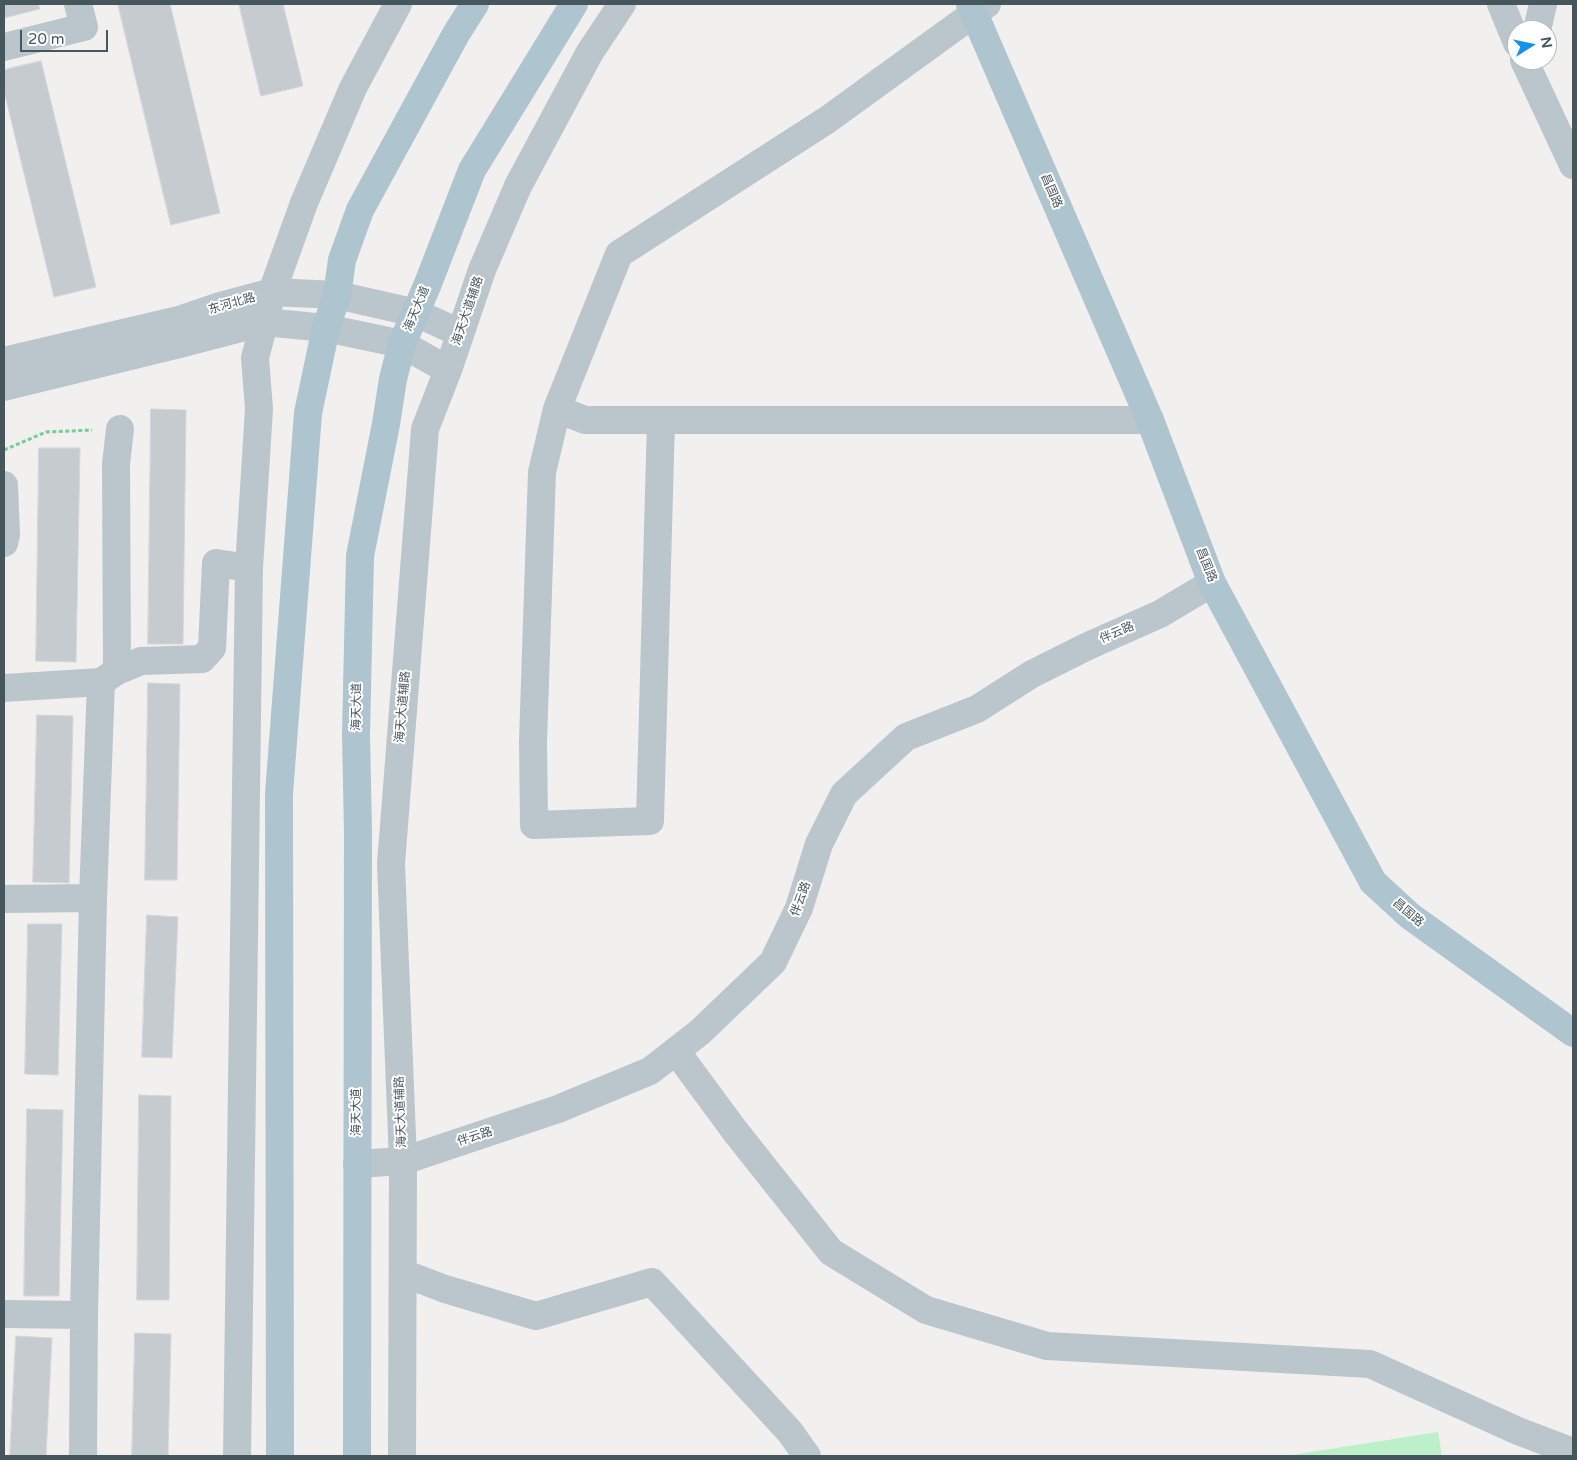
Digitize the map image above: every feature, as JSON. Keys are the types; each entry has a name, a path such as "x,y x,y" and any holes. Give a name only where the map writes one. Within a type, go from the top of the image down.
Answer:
{"main road":[{"path":"280,1456 279,794 308,413 326,328 336,295 342,260 360,210 456,34 476,4"},
{"name":"海天大道","path":"357,1456 356,735 360,556 393,379 402,344 472,170 574,4"},
{"name":"昌国路","path":"977,7 1150,420 1212,583 1373,882 1410,916 1573,1033"}],"street":[{"path":"4,47 84,27 78,4"},
{"path":"238,1456 249,568 259,409 255,358 272,292 304,203 353,88 398,4"},
{"name":"海天大道辅路","path":"402,1456 403,1161 391,864 425,429 448,370 482,270 518,186 590,52 622,4"},
{"path":"1501,4 1508,20"},
{"path":"1540,20 1543,4"},
{"path":"661,420 650,821 534,825 533,741 542,472 558,409 620,254 828,120 977,7"},
{"path":"1531,70 1573,165"},
{"name":"东河北路","path":"4,361 179,320 220,306 272,292 336,295 416,313 460,333"},
{"name":"东河北路","path":"4,387 264,322 326,328 402,344 448,370"},
{"path":"558,409 585,420 1150,420"},
{"path":"83,1456 84,1315 93,898 109,677 116,464 120,429"},
{"path":"4,485 6,535 4,543"},
{"path":"4,688 109,677 141,661 202,659 212,648 216,563 249,568"},
{"name":"伴云路","path":"357,1164 403,1161 558,1109 650,1071 700,1032 773,962 799,908 819,844 844,794 906,737 977,709 1032,674 1088,646 1160,614 1212,583"},
{"path":"4,899 93,898"},
{"path":"676,1051 735,1131 830,1252 926,1310 1047,1346 1370,1364 1518,1431 1573,1452"},
{"path":"403,1273 445,1289 536,1316 652,1282 790,1432 807,1456"},
{"path":"4,1314 84,1315"}],"path":[{"path":"4,450 46,432 120,429"}],"green space":[{"path":"1438,1432 1442,1456 1286,1456"}],"building":[{"path":"4,4 38,4 40,9 4,18"},
{"path":"118,4 170,4 220,213 171,225"},
{"path":"239,4 283,4 303,86 261,96"},
{"path":"41,61 96,287 54,297 4,91 4,70"},
{"path":"151,409 186,410 183,644 148,644"},
{"path":"39,448 80,448 76,662 36,661"},
{"path":"148,683 180,684 177,880 145,880"},
{"path":"37,715 73,716 69,883 33,882"},
{"path":"147,915 178,917 172,1058 142,1057"},
{"path":"28,924 62,924 58,1075 25,1074"},
{"path":"139,1095 171,1096 169,1300 137,1300"},
{"path":"27,1109 63,1110 59,1296 24,1296"},
{"path":"135,1333 171,1334 168,1456 132,1456"},
{"path":"16,1336 52,1338 46,1456 10,1456"}]}
